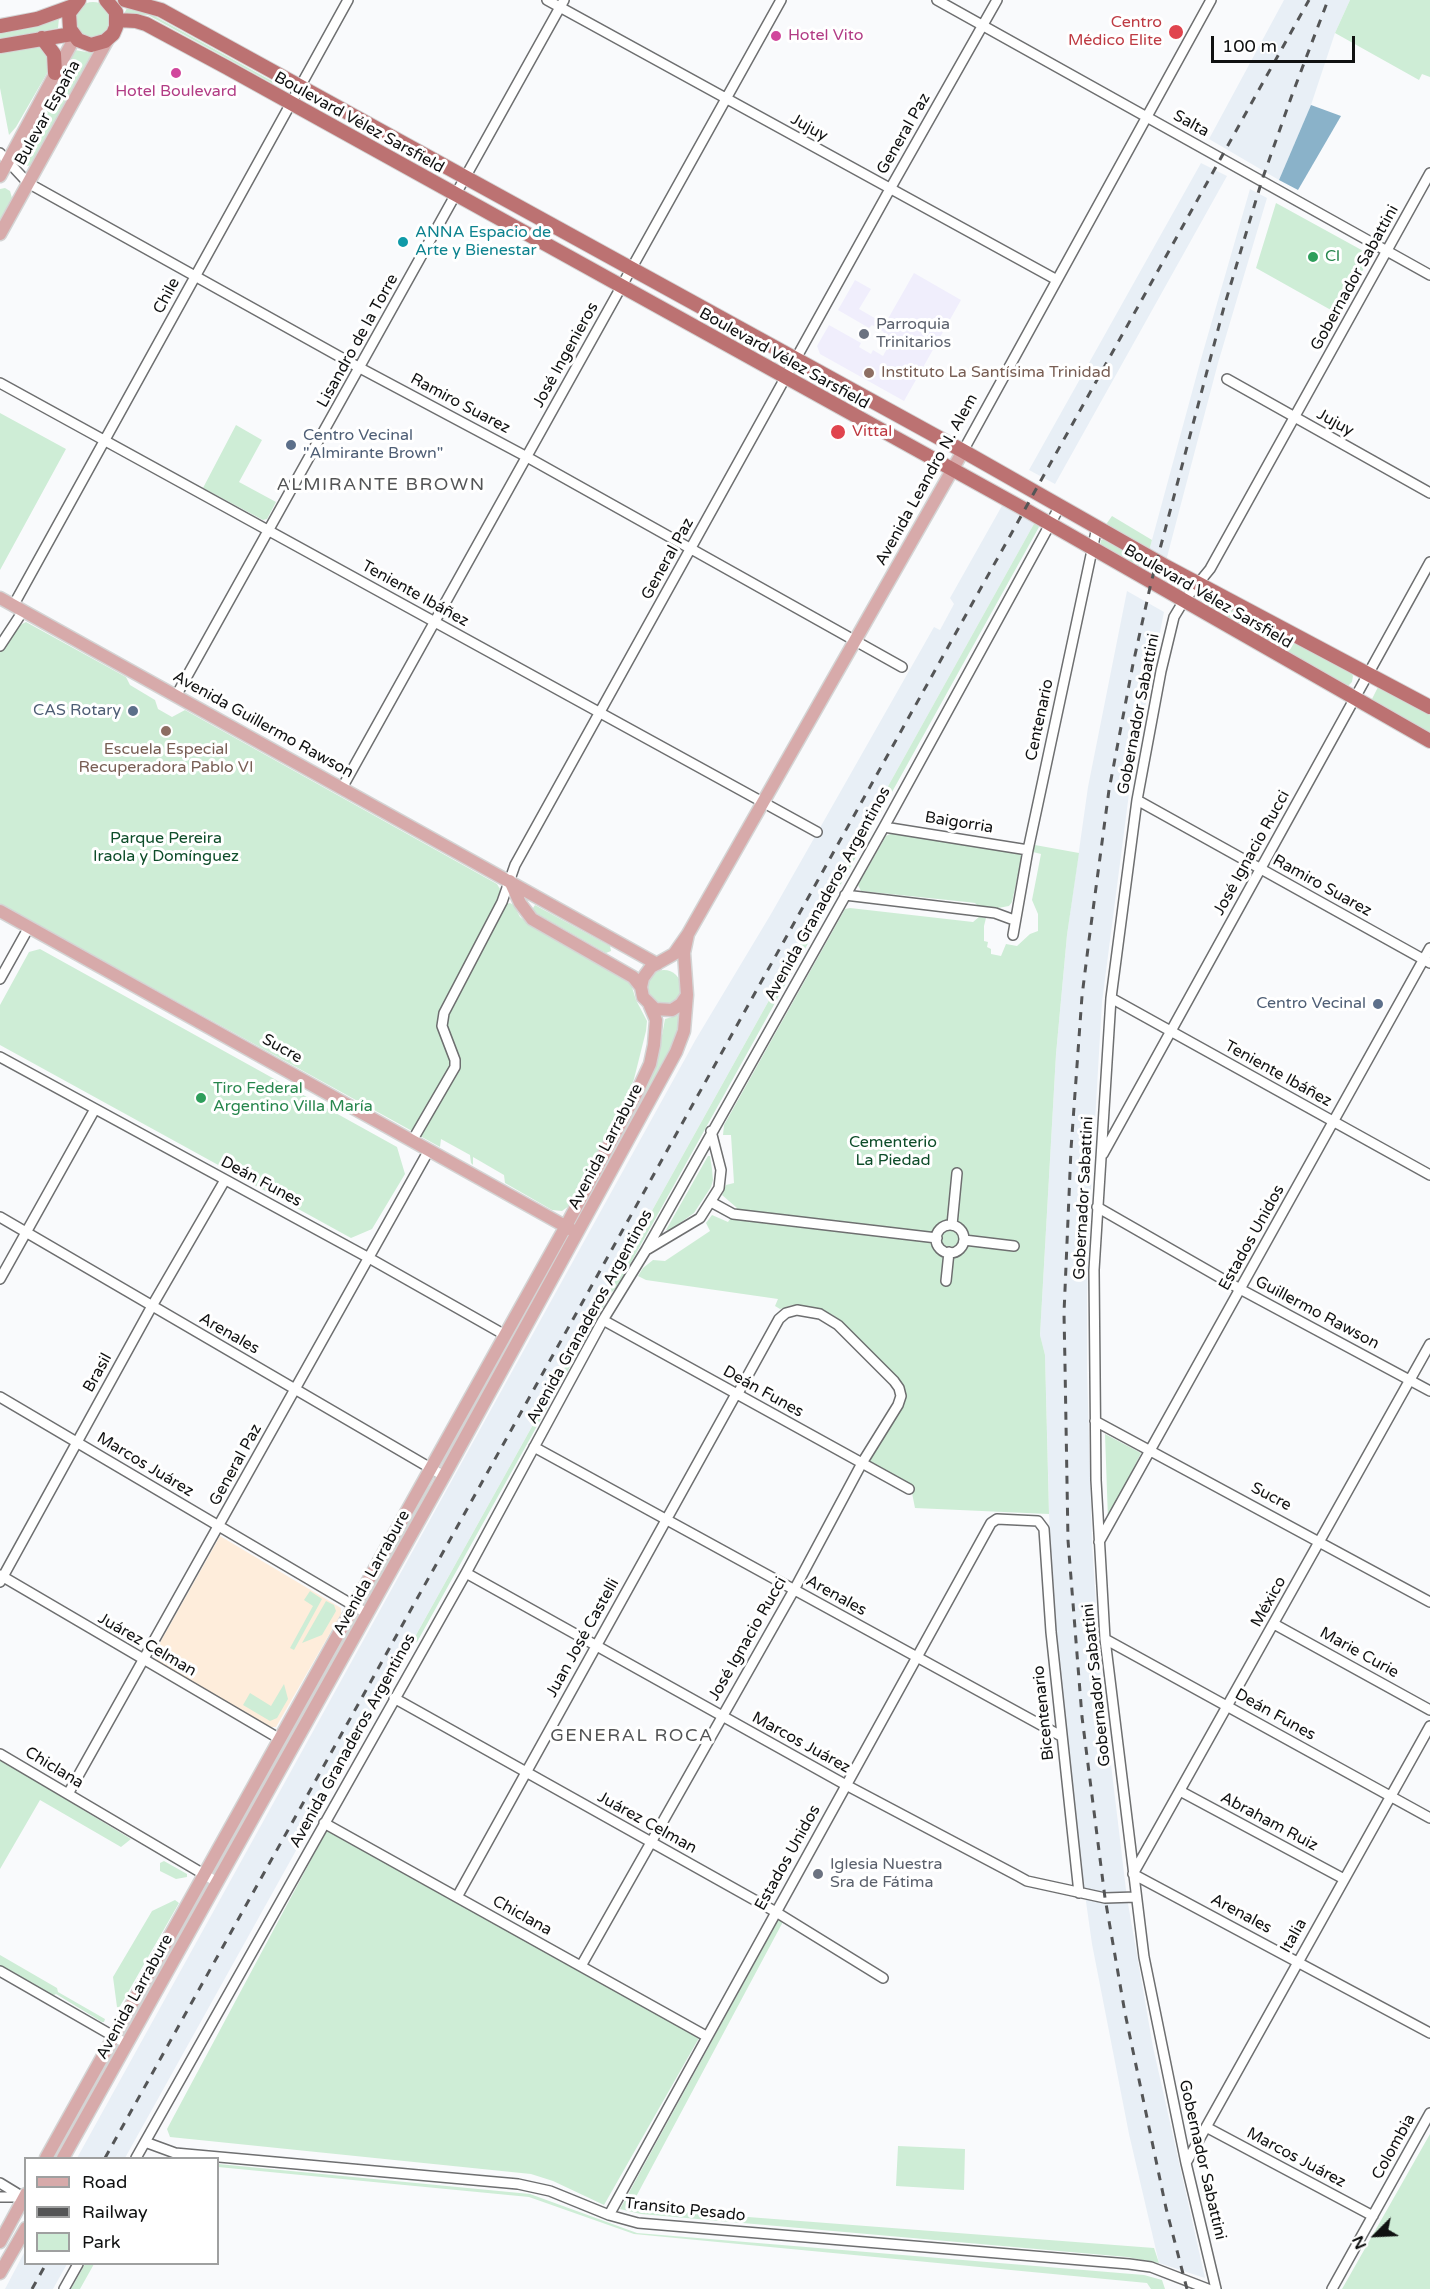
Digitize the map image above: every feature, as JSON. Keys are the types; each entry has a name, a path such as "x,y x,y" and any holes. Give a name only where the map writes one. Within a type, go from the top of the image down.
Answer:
{"highway":[{"path":"77,2 68,20 74,35 81,42 91,45 108,39 115,30 117,18 112,6 106,0"},
{"name":"Boulevard Vélez Sarsfield","path":"123,0 156,5 1199,584 1430,707"},
{"path":"0,26 37,19 77,2"},
{"name":"Boulevard Vélez Sarsfield","path":"117,18 146,24 291,103 1050,524 1430,741"},
{"path":"0,46 74,35"},
{"path":"42,38 54,54 55,73"}],"main road":[{"path":"117,18 123,0"},
{"name":"Bulevar España","path":"0,177 4,158 55,73 74,35"},
{"name":"Bulevar España","path":"0,234 108,39"},
{"name":"Avenida Leandro N. Alem","path":"657,964 674,954 688,934 963,451"},
{"name":"Avenida Guillermo Rawson","path":"0,598 657,964"},
{"path":"510,881 520,903 532,919 633,977 641,987 643,997 650,1006 660,1011 672,1010 681,1004 687,994 684,952 688,934"},
{"name":"Sucre","path":"0,911 578,1233"},
{"path":"641,987 646,972 657,964 671,964 682,971 686,977"},
{"name":"Avenida Larrabure","path":"64,2157 368,1614 676,1052 684,1031 687,994"},
{"name":"Avenida Larrabure","path":"47,2157 566,1226 643,1081 650,1064 656,1036 656,1020 650,1006"},
{"path":"0,2242 24,2198"},
{"path":"0,2273 24,2231"}],"street":[{"name":"Chile","path":"0,646 105,442 348,0"},
{"name":"Jujuy","path":"547,0 562,4 726,99 1057,280"},
{"name":"José Ingenieros","path":"342,788 781,0"},
{"name":"Salta","path":"937,0 1430,275"},
{"name":"General Paz","path":"412,1141 456,1064 442,1026 444,1012 499,908 515,865 997,0"},
{"name":"Avenida Leandro N. Alem","path":"963,451 1211,0"},
{"name":"Lisandro de la Torre","path":"176,696 562,4"},
{"name":"Ramiro Suarez","path":"4,158 28,183 902,667"},
{"name":"Gobernador Sabattini","path":"1216,2289 1186,2163 1150,1991 1133,1874 1105,1639 1099,1542 1093,1334 1097,1207 1112,998 1137,800 1161,671 1174,617 1210,569 1430,173"},
{"name":"Jujuy","path":"1227,379 1430,493"},
{"name":"Teniente Ibáñez","path":"0,383 817,832"},
{"name":"Avenida Granaderos Argentinos","path":"145,2142 466,1572 603,1320 646,1250 884,826 1060,506"},
{"name":"Centenario","path":"1013,935 1014,920 1096,527"},
{"name":"José Ignacio Rucci","path":"1100,1159 1368,673 1426,577 1430,562"},
{"name":"Ramiro Suarez","path":"1137,800 1427,961"},
{"name":"Baigorria","path":"884,826 1029,850"},
{"path":"845,895 995,913 1014,920"},
{"path":"0,979 29,927"},
{"name":"Estados Unidos","path":"1099,1542 1427,961 1430,948"},
{"name":"Teniente Ibáñez","path":"1112,998 1430,1175"},
{"name":"Deán Funes","path":"0,1058 369,1258 505,1335"},
{"path":"0,1280 95,1109"},
{"path":"646,1250 694,1223 711,1202 721,1180 719,1160 711,1131"},
{"name":"General Paz","path":"68,1794 429,1150"},
{"path":"952,1225 957,1173"},
{"name":"Brasil","path":"1,1578 152,1306 225,1180"},
{"path":"711,1202 733,1214 937,1238"},
{"name":"Guillermo Rawson","path":"1097,1207 1240,1289 1430,1391"},
{"name":"Arenales","path":"0,1217 444,1476"},
{"path":"952,1225 960,1228 964,1240 961,1248 949,1252 939,1246 937,1238 941,1228 952,1225"},
{"path":"964,1240 1014,1246"},
{"path":"946,1281 949,1252"},
{"name":"Juan José Castelli","path":"457,1897 782,1315 797,1310 828,1317 899,1388"},
{"name":"Deán Funes","path":"603,1320 909,1489"},
{"name":"México","path":"1133,1874 1430,1344"},
{"name":"José Ignacio Rucci","path":"581,1966 794,1590 862,1463 898,1405 901,1396 899,1388"},
{"name":"Marcos Juárez","path":"0,1397 368,1614"},
{"name":"Sucre","path":"1095,1421 1430,1602"},
{"name":"Arenales","path":"534,1447 1061,1736"},
{"name":"Estados Unidos","path":"609,2215 991,1523 997,1519"},
{"name":"Bicentenario","path":"997,1519 1038,1521 1044,1528 1051,1632 1079,1893"},
{"name":"Marcos Juárez","path":"466,1572 846,1785 1027,1881 1116,1899 1136,1897"},
{"name":"Juárez Celman","path":"1,1578 280,1739"},
{"name":"Marie Curie","path":"1274,1623 1430,1710"},
{"name":"Deán Funes","path":"1105,1639 1430,1818"},
{"name":"Juárez Celman","path":"394,1698 776,1912 883,1978"},
{"name":"Italia","path":"1186,2163 1430,1725"},
{"name":"Chiclana","path":"0,1754 217,1882"},
{"name":"Abraham Ruiz","path":"1180,1791 1344,1879"},
{"name":"Chiclana","path":"324,1823 706,2036"},
{"name":"Arenales","path":"1133,1874 1430,2033"},
{"path":"0,1971 127,2044"},
{"name":"Colombia","path":"1332,2289 1430,2113"},
{"name":"Marcos Juárez","path":"1206,2127 1373,2216"},
{"path":"137,2157 145,2142"},
{"name":"Transito Pesado","path":"145,2142 175,2153 518,2184 550,2191 609,2215 638,2223 1151,2267 1208,2289"},
{"path":"0,2183 24,2195"},
{"path":"0,2198 24,2196"},
{"path":"64,2289 77,2265"}],"shaded area":[{"path":"1284,0 1350,0 1335,33 1311,105 1279,180 1209,139"},
{"path":"1201,163 1227,176 1055,484 1029,470"},
{"path":"1250,189 1267,198 1218,363 1166,561 1149,551"},
{"path":"914,273 961,300 904,401 820,354 817,346 829,325 861,343 859,347 871,354 873,350 883,356 891,341 882,335 884,332 872,325 869,328 838,310 855,280 871,289 859,309 885,324"},
{"path":"1003,504 1035,522 126,2157 78,2157 696,1039 771,914 934,627 940,630 954,604 950,598"},
{"path":"1127,591 1164,612 1131,778 1102,1002 1087,1297 1092,1544 1101,1681 1127,1898 1153,2047 1205,2278 1159,2263 1129,2134 1092,1944 1073,1810 1060,1687 1050,1547 1045,1355 1040,1335 1056,1054 1067,935 1088,787"},
{"path":"220,1536 341,1608 341,1614 276,1727 269,1727 157,1661 153,1655"},
{"path":"24,2253 24,2265 66,2265 53,2289 5,2289"}],"green space":[{"path":"1350,0 1430,0 1430,77 1422,74 1419,80 1335,33"},
{"path":"93,2 106,7 111,20 106,33 93,38 80,33 75,20 80,7"},
{"path":"127,8 149,13 281,86 279,87 148,15 124,14"},
{"path":"59,18 58,28 0,41 0,30"},
{"path":"41,46 46,50 50,68 9,135 0,88 0,54"},
{"path":"75,50 92,53 32,164 22,166 17,156"},
{"path":"5,188 10,191 12,198 0,222 0,189"},
{"name":"Cl","path":"1276,203 1367,253 1368,261 1338,314 1256,268"},
{"path":"0,413 66,449 0,570"},
{"path":"236,425 262,440 239,482 276,502 267,519 263,520 203,488"},
{"path":"1112,516 1152,540 1149,551 1108,527 1107,523"},
{"path":"1035,522 1039,527 618,1286 611,1293 417,1642 411,1644"},
{"path":"1101,540 1140,560 1139,565 1136,566 1100,545"},
{"path":"1209,595 1350,671 1353,676 1352,682 1347,687 1203,606 1203,599"},
{"name":"Parque Pereira Iraola y Domínguez","path":"26,622 126,677 130,685 155,700 158,709 172,717 185,710 497,884 500,889 499,899 441,1007 438,1018 439,1029 446,1025 445,1020 506,904 510,903 514,905 520,917 528,923 631,984 647,1021 634,1079 627,1097 569,1206 562,1211 552,1210 505,1183 504,1175 473,1157 473,1165 470,1155 441,1139 440,1147 420,1136 459,1069 458,1057 412,1131 0,904 0,650 18,626"},
{"path":"1378,687 1430,715 1430,734 1371,701"},
{"path":"892,833 1020,854 1022,856 1012,902 1009,906 998,908 978,906 967,902 861,891 858,885 886,836"},
{"name":"Cementerio La Piedad","path":"1035,845 1079,853 1067,935 1056,1054 1040,1335 1045,1355 1049,1514 915,1508 911,1488 871,1463 870,1460 904,1402 902,1384 833,1315 817,1309 792,1305 780,1309 775,1306 778,1299 646,1280 638,1276 643,1268 653,1260 665,1261 710,1231 706,1223 712,1215 728,1222 737,1208 722,1195 726,1185 734,1183 731,1135 723,1135 724,1125 845,909 973,922 979,917 986,918 984,941 988,942 987,947 991,949 991,954 1001,956 1006,944 1017,946 1030,934 1038,931 1038,914 1032,900 1041,854 1033,852"},
{"path":"535,905 610,946 611,951 606,953 534,912"},
{"name":"Tiro Federal Argentino Villa María","path":"40,949 397,1147 405,1174 372,1229 351,1238 0,1045 0,1005 29,952"},
{"path":"664,970 676,975 681,987 676,999 664,1004 652,999 647,987 652,975"},
{"path":"679,1015 676,1036 665,1060 580,1218 579,1215 643,1093 659,1052 665,1019"},
{"path":"710,1156 712,1169 711,1187 694,1213 670,1230 666,1230"},
{"path":"561,1248 564,1250 445,1464 442,1462"},
{"path":"1105,1434 1141,1453 1108,1520"},
{"path":"429,1486 432,1487 370,1597 368,1595"},
{"path":"310,1591 322,1599 294,1650 290,1648 313,1606 304,1600"},
{"path":"326,1601 334,1605 336,1611 322,1635 302,1643"},
{"path":"354,1620 357,1621 297,1728 295,1726"},
{"path":"284,1684 288,1699 277,1718 270,1721 243,1705 250,1693 271,1706"},
{"path":"284,1745 287,1747 221,1865 218,1864"},
{"path":"0,1760 131,1839 121,1847 40,1800 0,1869"},
{"path":"327,1830 699,2038 604,2205 553,2181 531,2174 170,2137 167,2129"},
{"path":"164,1861 187,1874 187,1877 176,1879 160,1871 160,1863"},
{"path":"203,1886 206,1887 135,2017 132,2015"},
{"path":"175,1900 179,1903 119,2008 117,2007 113,1977 152,1911"},
{"path":"785,1918 630,2208 1154,2248 1159,2263 1127,2257 641,2214 620,2209 778,1920"},
{"path":"0,1955 57,1988 58,1992 105,2019 104,2022 56,1994 52,1996 0,1965"},
{"path":"113,2052 115,2054 58,2157 55,2157"},
{"path":"1430,2134 1430,2289 1342,2289"},
{"path":"898,2146 965,2149 964,2190 896,2186"},
{"path":"219,2164 530,2194 637,2233 1144,2275 1162,2280 1165,2289 1151,2289 1147,2283 634,2234 529,2197 219,2167"},
{"path":"84,2265 93,2265 80,2289 71,2289"}],"water":[{"path":"1311,105 1341,116 1298,190 1279,180"}],"railway":[{"path":"106,2157 1309,0"},
{"path":"1187,2289 1166,2208 1125,2013 1105,1898 1082,1717 1068,1540 1064,1313 1071,1149 1082,996 1109,790 1151,583 1224,307 1262,180 1328,0"},
{"path":"32,2289 45,2265"}],"place":[{"name":"Centro Médico Elite","path":"1176,32"},
{"name":"Hotel Vito","path":"776,36"},
{"name":"Hotel Boulevard","path":"176,73"},
{"name":"ANNA Espacio de Arte y Bienestar","path":"403,242"},
{"name":"Cl","path":"1313,257"},
{"name":"Parroquia Trinitarios","path":"864,334"},
{"name":"Instituto La Santísima Trinidad","path":"869,373"},
{"name":"Vittal","path":"838,432"},
{"name":"Centro Vecinal \"Almirante Brown\"","path":"291,445"},
{"name":"CAS Rotary","path":"133,711"},
{"name":"Escuela Especial Recuperadora Pablo VI","path":"166,731"},
{"name":"Centro Vecinal","path":"1378,1004"},
{"name":"Tiro Federal Argentino Villa María","path":"201,1098"},
{"name":"Iglesia Nuestra Sra de Fátima","path":"818,1874"}],"district":[{"name":"ALMIRANTE BROWN","path":"381,485"},
{"name":"GENERAL ROCA","path":"632,1736"}]}
